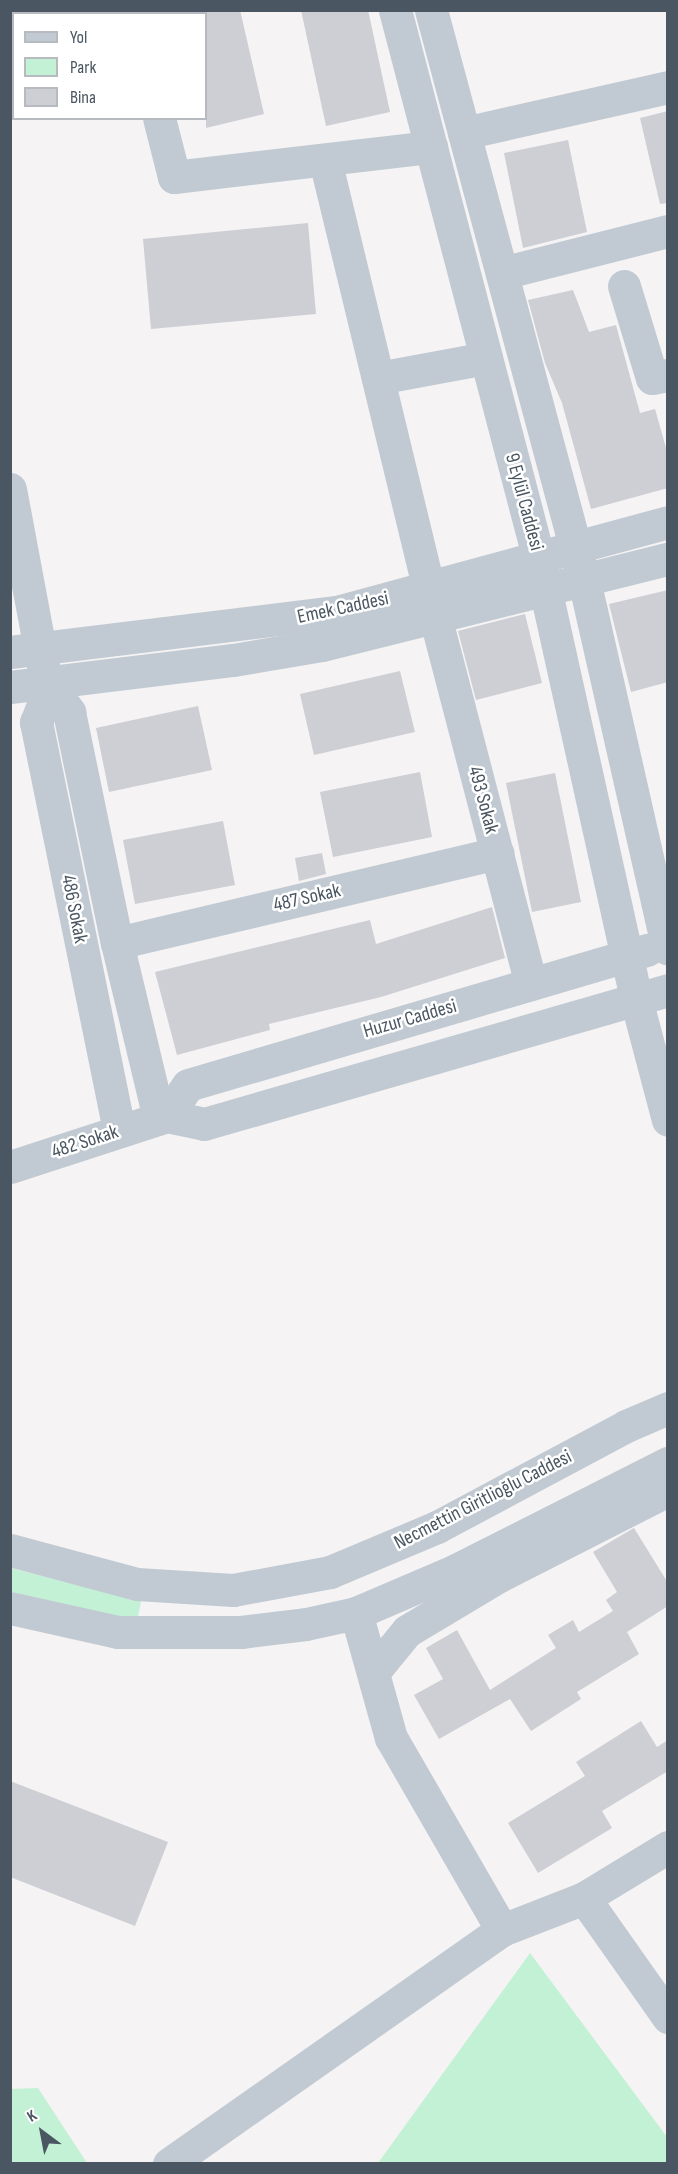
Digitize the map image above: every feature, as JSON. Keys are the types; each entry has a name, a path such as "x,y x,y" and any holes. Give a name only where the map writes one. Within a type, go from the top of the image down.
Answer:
{"street":[{"name":"9 Eylül Caddesi","path":"395,10 547,591 636,999 668,1120"},
{"name":"9 Eylül Caddesi","path":"431,10 576,546 667,946"},
{"path":"464,133 668,87"},
{"path":"160,120 174,177 431,147"},
{"name":"493 Sokak","path":"325,159 432,602 531,984"},
{"path":"502,273 668,231"},
{"path":"624,286 652,378 668,375"},
{"path":"378,378 486,358"},
{"path":"10,489 25,650 48,685"},
{"name":"Emek Caddesi","path":"10,687 48,685 322,645 432,602 538,556 668,522"},
{"name":"Emek Caddesi","path":"25,650 337,612 547,591 668,559"},
{"name":"486 Sokak","path":"48,685 69,712 117,943 163,1117"},
{"name":"486 Sokak","path":"48,685 36,722 119,1131"},
{"name":"487 Sokak","path":"117,943 497,853"},
{"name":"Huzur Caddesi","path":"163,1117 188,1085 628,955 667,946"},
{"path":"163,1117 204,1124 668,990"},
{"name":"482 Sokak","path":"10,1167 163,1117"},
{"name":"Necmettin Giritlioğlu Caddesi","path":"10,1550 137,1584 233,1590 330,1572 437,1527 626,1426 668,1408"},
{"path":"10,1608 118,1632 241,1632 356,1613 454,1571 668,1463"},
{"path":"375,1670 407,1631 500,1576 668,1490"},
{"path":"356,1613 375,1670 392,1738 502,1930"},
{"path":"169,2163 502,1930 584,1898 668,1847"},
{"path":"584,1898 668,2017"}],"green space":[{"path":"10,1568 141,1601 137,1622 11,1592"},
{"path":"530,1953 667,2137 667,2163 378,2163"},
{"path":"38,2088 87,2163 11,2163 11,2089"}],"building":[{"path":"206,10 240,10 264,114 206,128"},
{"path":"301,10 368,10 390,112 326,126"},
{"path":"668,111 668,203 660,204 640,118"},
{"path":"568,140 587,232 523,248 504,153"},
{"path":"308,223 316,314 151,329 143,239"},
{"path":"573,290 589,332 616,325 640,413 655,409 668,455 668,488 591,509 562,403 545,363 528,300"},
{"path":"668,590 668,682 631,692 609,604"},
{"path":"525,614 542,683 476,700 458,631"},
{"path":"400,671 415,732 314,755 300,694"},
{"path":"198,706 212,770 109,792 96,728"},
{"path":"420,772 432,837 333,857 320,792"},
{"path":"555,773 581,902 532,912 506,783"},
{"path":"223,821 235,885 135,904 123,840"},
{"path":"322,853 326,874 299,881 295,858"},
{"path":"492,907 505,958 381,997 269,1024 270,1030 177,1055 155,972 370,920 376,944"},
{"path":"634,1528 668,1583 668,1606 627,1632 639,1654 577,1692 581,1699 531,1731 510,1699 439,1739 414,1695 443,1679 426,1648 457,1630 490,1690 556,1648 548,1635 573,1620 579,1632 613,1611 606,1600 617,1592 593,1552"},
{"path":"641,1721 657,1747 668,1740 668,1771 602,1811 612,1828 538,1873 508,1823 585,1776 576,1762"},
{"path":"10,1781 168,1842 135,1926 10,1877"}]}
